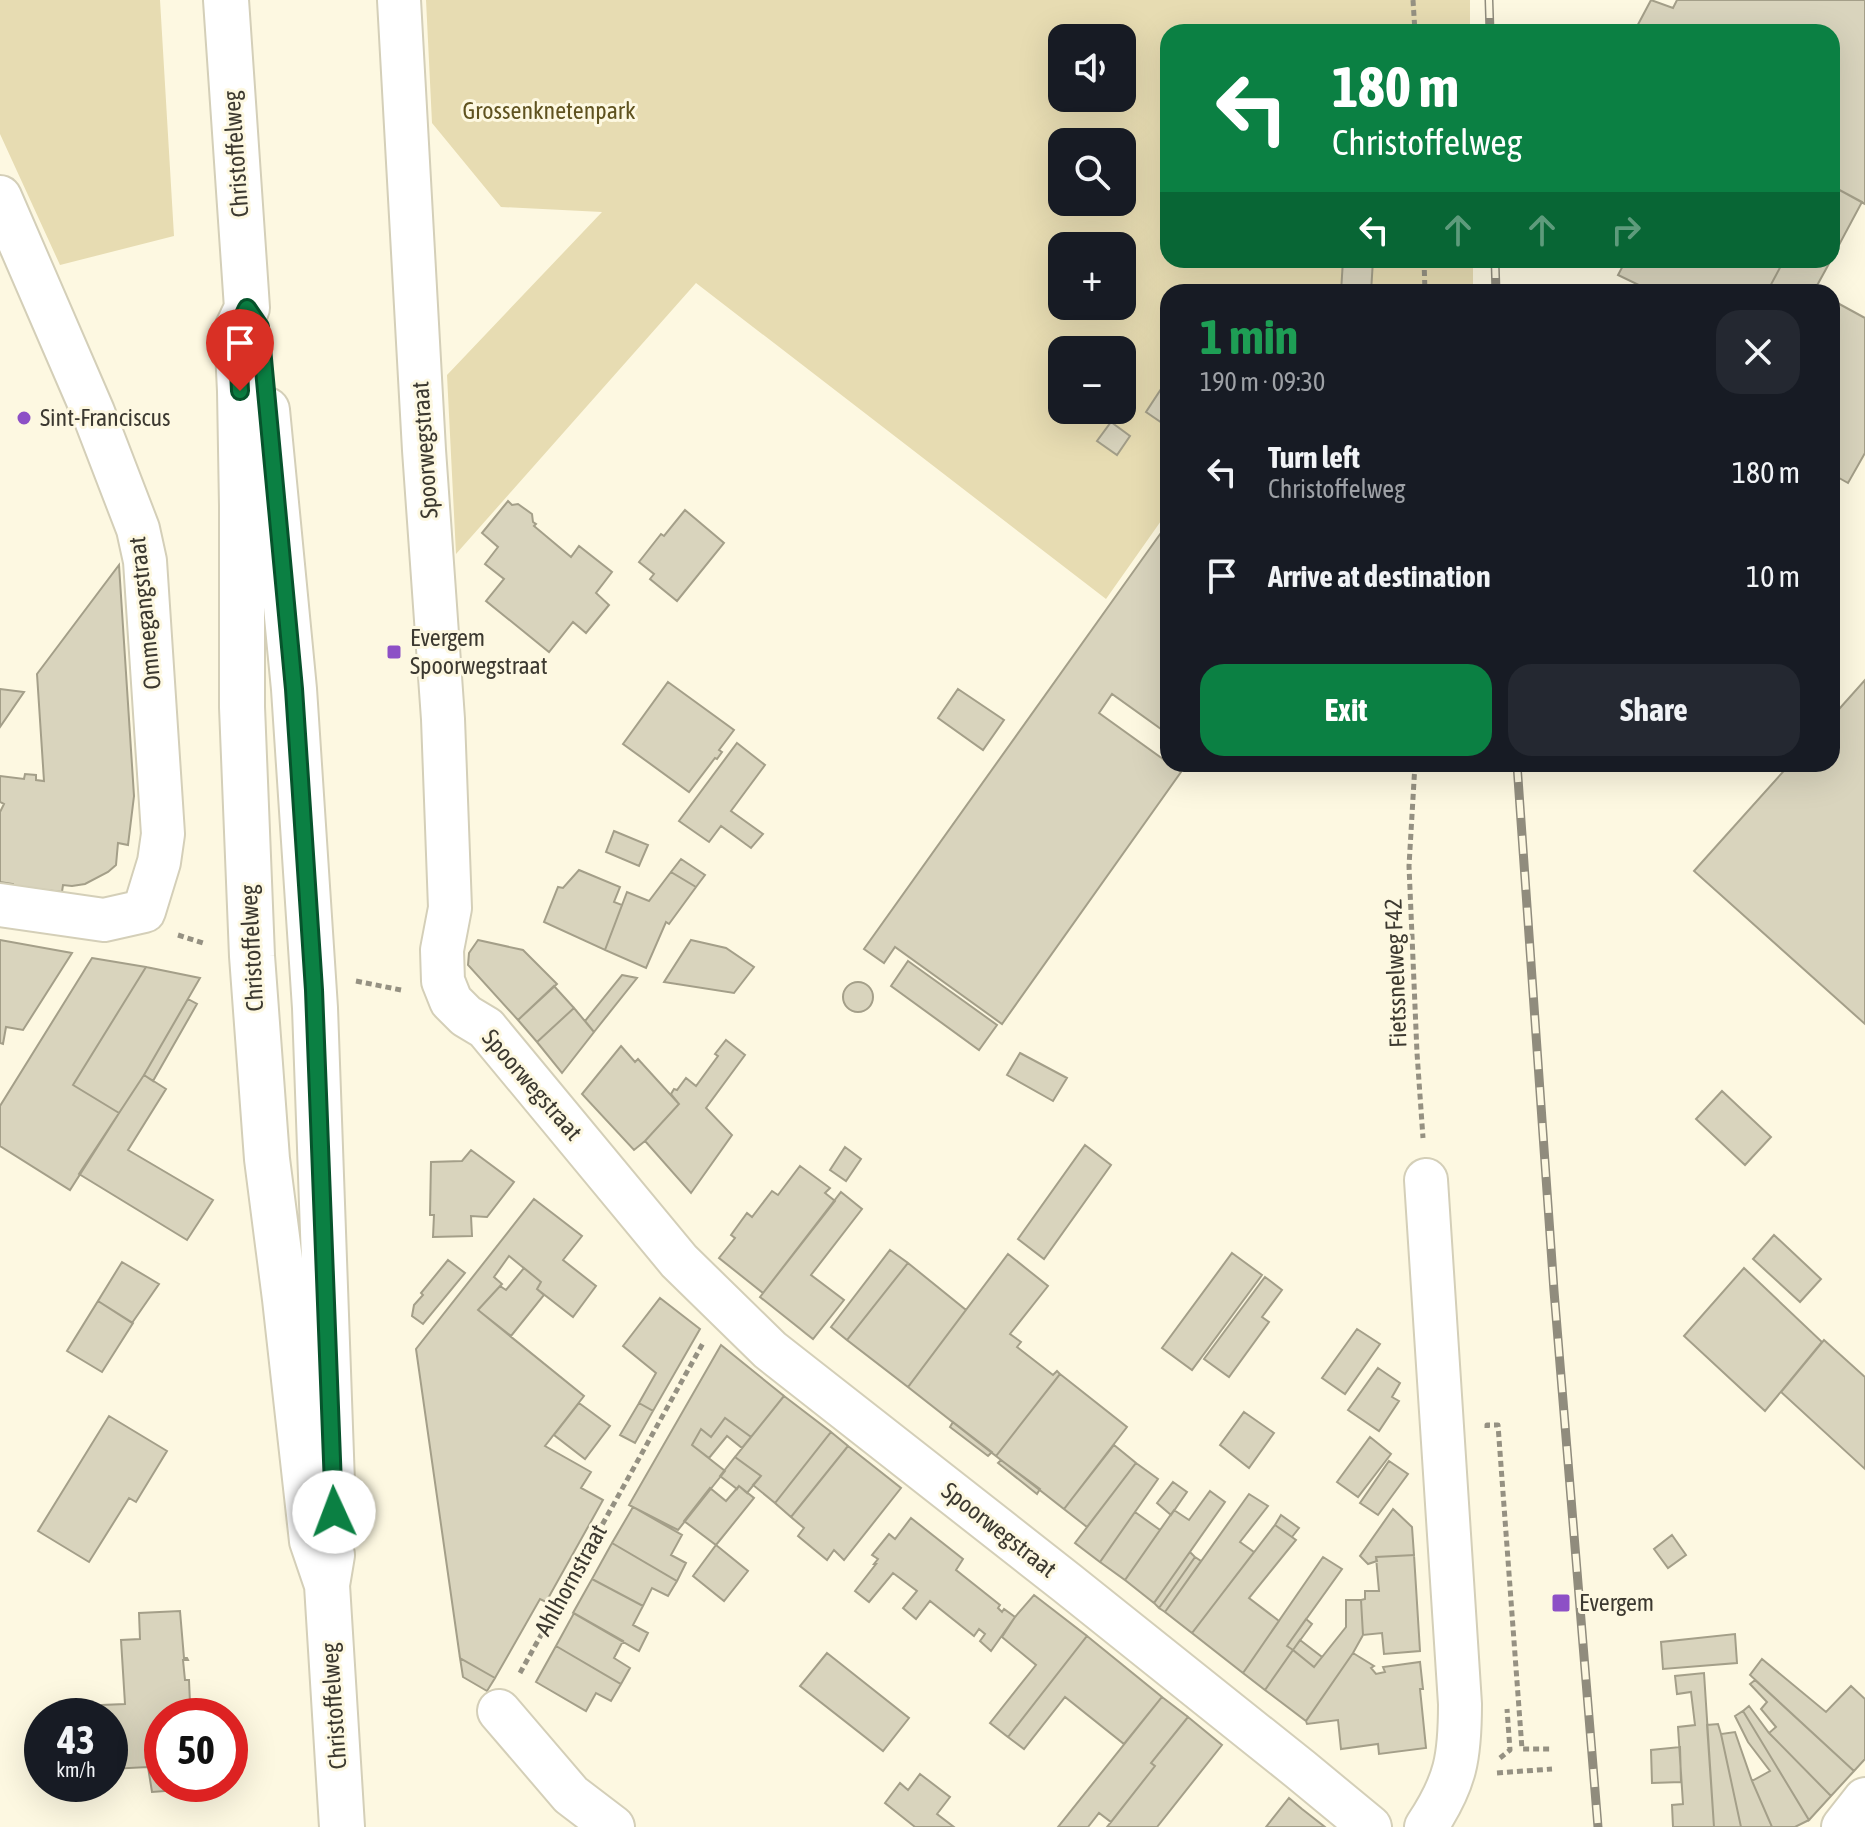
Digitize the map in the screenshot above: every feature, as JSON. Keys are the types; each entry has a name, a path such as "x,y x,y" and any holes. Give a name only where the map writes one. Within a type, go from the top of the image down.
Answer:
{"main road":[{"name":"Christoffelweg","path":"226,0 247,308 237,329 242,506 242,720 252,956 269,1180 312,1541 327,1585"},
{"name":"Christoffelweg","path":"247,308 260,327 294,689 313,973 335,1539 327,1585 342,1827"}],"street":[{"name":"Spoorwegstraat","path":"399,0 423,434 443,719 450,908 442,950 443,981 451,1001 466,1016 486,1028 679,1261 770,1350 1370,1827"},
{"name":"Ommegangstraat","path":"0,197 93,412 138,529 145,561 163,834 159,862 144,911"},
{"path":"0,905 104,920 144,911"},
{"path":"1426,1180 1460,1720 1457,1764 1445,1797 1426,1827"},
{"path":"499,1711 571,1795 613,1827"},
{"path":"1843,1827 1865,1799"}],"path":[{"path":"1413,0 1414,24"},
{"name":"Fietssnelweg F42","path":"1415,772 1409,866 1426,1180"},
{"path":"144,911 180,937 252,956"},
{"path":"313,973 413,991"},
{"name":"Ahlhornstraat","path":"499,1711 708,1334 728,1311"},
{"path":"1488,1441 1487,1425 1498,1425 1522,1749 1550,1749"},
{"path":"1492,1763 1510,1750 1507,1704"},
{"path":"1494,1773 1552,1769"}],"green space":[{"path":"0,0 160,0 174,236 60,265 0,134"},
{"name":"Grossenknetenpark","path":"426,0 1470,0 1470,24 1160,24 1160,268 1473,268 1473,284 1160,284 1160,522 1106,599 696,283 456,554 447,375 602,212 501,207 432,123"}],"building":[{"path":"1651,0 1673,8 1677,0 1865,0 1865,204 1840,190 1840,24 1638,24"},
{"path":"1840,190 1862,202 1840,243"},
{"path":"1342,268 1372,268 1372,284 1342,284"},
{"path":"1622,268 1780,268 1771,284 1637,284 1618,275"},
{"path":"1780,268 1827,268 1818,284 1771,284"},
{"path":"1840,304 1865,318 1865,453 1848,483 1840,478"},
{"path":"1160,391 1160,422 1146,412"},
{"path":"1110,424 1130,436 1117,455 1097,441"},
{"path":"508,501 532,514 534,526 571,557 579,546 612,572 596,593 609,605 586,633 573,622 549,652 486,601 504,579 485,564 498,547 482,533"},
{"path":"685,510 724,543 677,601 650,579 654,574 639,562"},
{"path":"1160,534 1160,728 1112,694 1099,713 1160,757 1160,772 1181,772 1002,1024 895,947 884,963 864,949"},
{"path":"119,565 134,796 128,845 118,843 116,865 108,872 85,884 63,885 62,892 0,882 0,812 4,804 0,802 0,776 24,779 25,774 36,775 36,780 44,781 37,674"},
{"path":"1865,680 1865,1024 1694,871 1783,772 1840,772 1840,708"},
{"path":"668,682 734,730 719,750 722,752 717,759 689,792 623,744"},
{"path":"0,689 24,692 0,727"},
{"path":"958,689 1004,720 983,750 938,718"},
{"path":"737,743 765,765 731,811 763,834 751,848 721,826 709,842 679,821"},
{"path":"614,831 648,845 639,866 606,852"},
{"path":"681,859 705,875 696,887 671,872"},
{"path":"579,870 620,887 614,902 622,905 605,950 544,922 558,887 563,888"},
{"path":"671,872 696,887 669,924 666,922 646,968 605,950 627,892 649,901"},
{"path":"0,940 72,953 23,1030 6,1027 3,1044 0,1043"},
{"path":"478,940 523,950 557,984 518,1020 468,965 469,953"},
{"path":"691,940 726,948 754,967 734,993 664,982"},
{"path":"92,958 146,967 73,1085 119,1113 70,1190 0,1146 0,1106"},
{"path":"908,961 997,1025 979,1050 891,986"},
{"path":"146,967 200,978 119,1113 73,1085"},
{"path":"622,975 637,978 594,1032 585,1021"},
{"path":"858,982 869,986 873,997 869,1008 858,1012 847,1008 843,997 847,986"},
{"path":"554,986 574,1008 537,1042 518,1020"},
{"path":"188,999 197,1004 153,1081 144,1075"},
{"path":"574,1008 594,1032 562,1073 537,1042"},
{"path":"726,1040 745,1055 706,1108 732,1135 691,1193 645,1141 679,1104 671,1094 674,1089 677,1090 686,1078 696,1086"},
{"path":"621,1046 635,1062 638,1059 679,1104 634,1150 582,1094"},
{"path":"1020,1053 1067,1078 1053,1101 1007,1075"},
{"path":"144,1075 166,1089 128,1150 213,1200 187,1240 79,1174"},
{"path":"1722,1091 1771,1137 1745,1165 1696,1119"},
{"path":"1085,1145 1111,1165 1044,1259 1018,1239"},
{"path":"845,1147 861,1159 846,1181 830,1170"},
{"path":"471,1150 514,1182 487,1217 471,1216 472,1236 433,1237 434,1215 430,1215 431,1162 462,1161"},
{"path":"800,1166 830,1188 825,1193 835,1201 763,1293 719,1258 735,1238 731,1235 747,1213 752,1217 772,1191 778,1195"},
{"path":"841,1192 862,1209 811,1275 844,1300 813,1339 760,1297"},
{"path":"534,1199 582,1236 563,1260 596,1286 573,1317 537,1289 541,1282 509,1256 494,1277 502,1284 478,1310 584,1396 545,1446 591,1472 581,1488 603,1500 546,1602 540,1599 495,1678 460,1658 416,1349"},
{"path":"1774,1235 1821,1279 1800,1302 1753,1259"},
{"path":"890,1250 908,1263 847,1340 831,1327"},
{"path":"1232,1253 1262,1275 1192,1370 1162,1348"},
{"path":"1008,1254 1048,1286 1010,1334 1021,1342 1017,1347 1053,1375 1057,1371 1060,1374 996,1456 908,1387"},
{"path":"448,1260 465,1273 423,1324 412,1316 414,1305"},
{"path":"122,1262 159,1284 132,1323 98,1301"},
{"path":"908,1263 966,1310 908,1387 847,1340"},
{"path":"524,1268 541,1282 537,1289 544,1295 511,1336 478,1310 500,1286 506,1290"},
{"path":"1744,1268 1822,1342 1765,1411 1684,1336"},
{"path":"1265,1277 1282,1290 1262,1317 1269,1322 1229,1377 1204,1359"},
{"path":"660,1298 700,1329 653,1411 639,1403 656,1373 623,1346"},
{"path":"98,1301 133,1323 102,1372 67,1351"},
{"path":"1357,1329 1380,1344 1345,1394 1322,1378"},
{"path":"1824,1340 1865,1377 1865,1469 1781,1392"},
{"path":"721,1345 784,1396 751,1437 725,1418 711,1437 701,1429 692,1445 725,1471 678,1530 629,1505"},
{"path":"1378,1368 1400,1383 1392,1397 1399,1401 1379,1431 1348,1410"},
{"path":"1060,1374 1127,1427 1064,1509 996,1456"},
{"path":"784,1396 831,1432 775,1503 753,1485 761,1476 735,1457"},
{"path":"579,1403 610,1426 585,1459 554,1435"},
{"path":"639,1403 653,1411 635,1443 620,1435"},
{"path":"1244,1412 1274,1433 1249,1468 1220,1445"},
{"path":"109,1416 167,1451 136,1502 129,1498 89,1562 38,1531"},
{"path":"725,1418 751,1437 742,1448 727,1436 709,1458 692,1445 701,1429 711,1437"},
{"path":"953,1422 992,1452 988,1456 950,1427"},
{"path":"831,1432 848,1446 791,1517 775,1503"},
{"path":"1370,1437 1391,1454 1358,1497 1337,1482"},
{"path":"1114,1445 1136,1463 1087,1527 1064,1509"},
{"path":"848,1446 901,1488 844,1560 834,1550 827,1560 798,1536 804,1528 791,1517"},
{"path":"735,1457 761,1476 747,1493 720,1476"},
{"path":"1001,1460 1040,1489 1037,1494 998,1463"},
{"path":"1389,1461 1408,1474 1378,1515 1360,1503"},
{"path":"1136,1463 1158,1479 1100,1562 1075,1543"},
{"path":"1173,1482 1187,1492 1171,1515 1157,1503"},
{"path":"739,1486 754,1498 716,1545 684,1521 710,1488 726,1501"},
{"path":"1210,1491 1225,1502 1154,1603 1125,1580 1174,1510 1189,1520"},
{"path":"1249,1494 1268,1506 1240,1542 1254,1552 1192,1633 1165,1612"},
{"path":"633,1507 682,1535 671,1555 686,1563 677,1581 612,1543"},
{"path":"1393,1509 1412,1527 1414,1555 1376,1557 1377,1561 1368,1564 1360,1556"},
{"path":"1135,1512 1160,1530 1125,1580 1100,1562"},
{"path":"1281,1515 1299,1528 1292,1537 1275,1525"},
{"path":"911,1518 963,1559 956,1570 1000,1605 998,1608 1002,1612 1004,1609 1015,1617 991,1651 980,1641 985,1634 979,1629 974,1636 930,1601 916,1619 903,1608 917,1591 893,1573 869,1602 855,1591 876,1564 878,1559 872,1555 889,1534 895,1539"},
{"path":"1275,1525 1296,1540 1249,1598 1279,1621 1243,1673 1192,1633"},
{"path":"1672,1535 1686,1555 1668,1568 1654,1549"},
{"path":"612,1543 677,1581 668,1596 652,1588 643,1606 592,1579"},
{"path":"716,1545 748,1571 724,1601 693,1576"},
{"path":"1190,1552 1195,1557 1159,1608 1154,1603"},
{"path":"1414,1555 1420,1651 1384,1654 1382,1633 1363,1635 1361,1600 1365,1599 1365,1591 1379,1591 1376,1557"},
{"path":"1195,1557 1201,1561 1165,1612 1159,1608"},
{"path":"1323,1557 1342,1569 1287,1646 1293,1650 1265,1690 1243,1673"},
{"path":"592,1579 643,1606 633,1625 648,1633 639,1651 573,1613"},
{"path":"1034,1595 1087,1636 1008,1737 990,1723 1036,1665 1002,1637"},
{"path":"1346,1600 1361,1600 1363,1635 1306,1721 1265,1690 1293,1650 1314,1667 1346,1627"},
{"path":"180,1611 184,1658 188,1660 183,1660 185,1680 189,1680 190,1698 144,1698 144,1767 128,1768 128,1698 125,1698 121,1640 140,1639 139,1613"},
{"path":"574,1613 623,1641 614,1658 630,1668 621,1684 556,1646"},
{"path":"1306,1619 1312,1624 1293,1650 1287,1646"},
{"path":"1735,1634 1737,1663 1663,1669 1661,1642"},
{"path":"1087,1636 1162,1697 1124,1744 1065,1697 1024,1749 1008,1737"},
{"path":"1300,1640 1322,1657 1314,1667 1293,1650"},
{"path":"556,1646 621,1684 611,1701 596,1693 586,1711 536,1682"},
{"path":"827,1653 909,1718 883,1751 800,1686"},
{"path":"1353,1653 1374,1666 1371,1668 1376,1674 1385,1672 1383,1667 1420,1662 1426,1748 1379,1754 1378,1744 1341,1749 1338,1720 1307,1724 1306,1721"},
{"path":"460,1658 495,1678 487,1691 463,1677"},
{"path":"1762,1659 1826,1712 1851,1686 1865,1699 1865,1759 1854,1771 1750,1675"},
{"path":"1704,1673 1714,1827 1673,1827 1672,1805 1683,1804 1678,1727 1695,1725 1691,1692 1677,1694 1675,1676"},
{"path":"1755,1680 1854,1771 1831,1796 1769,1733 1776,1727 1761,1709 1767,1702 1750,1684"},
{"path":"1162,1697 1188,1717 1151,1763 1155,1766 1111,1822 1099,1813 1088,1827 1058,1827"},
{"path":"1749,1706 1769,1733 1831,1796 1809,1820 1743,1711"},
{"path":"1743,1711 1809,1820 1795,1827 1772,1827 1752,1781 1770,1771 1748,1742 1735,1716"},
{"path":"1188,1717 1222,1745 1157,1827 1107,1827 1155,1766 1151,1763"},
{"path":"1718,1724 1741,1827 1714,1827 1707,1725"},
{"path":"1735,1732 1772,1827 1741,1827 1721,1734"},
{"path":"1680,1747 1681,1782 1652,1783 1651,1750"},
{"path":"920,1774 950,1797 937,1814 954,1827 915,1827 885,1803 900,1783 908,1790"},
{"path":"1289,1798 1302,1809 1325,1827 1266,1827"}],"railway":[{"path":"1489,0 1490,24"},
{"path":"1495,268 1496,284"},
{"path":"1518,772 1554,1291 1598,1827"}],"place":[{"name":"Sint-Franciscus","path":"24,418"},
{"name":"Evergem Spoorwegstraat","path":"394,652"},
{"name":"Evergem","path":"1561,1603"}],"route":[{"path":"240,391 237,329 247,308 260,327 294,689 315,1008 334,1512"}]}
